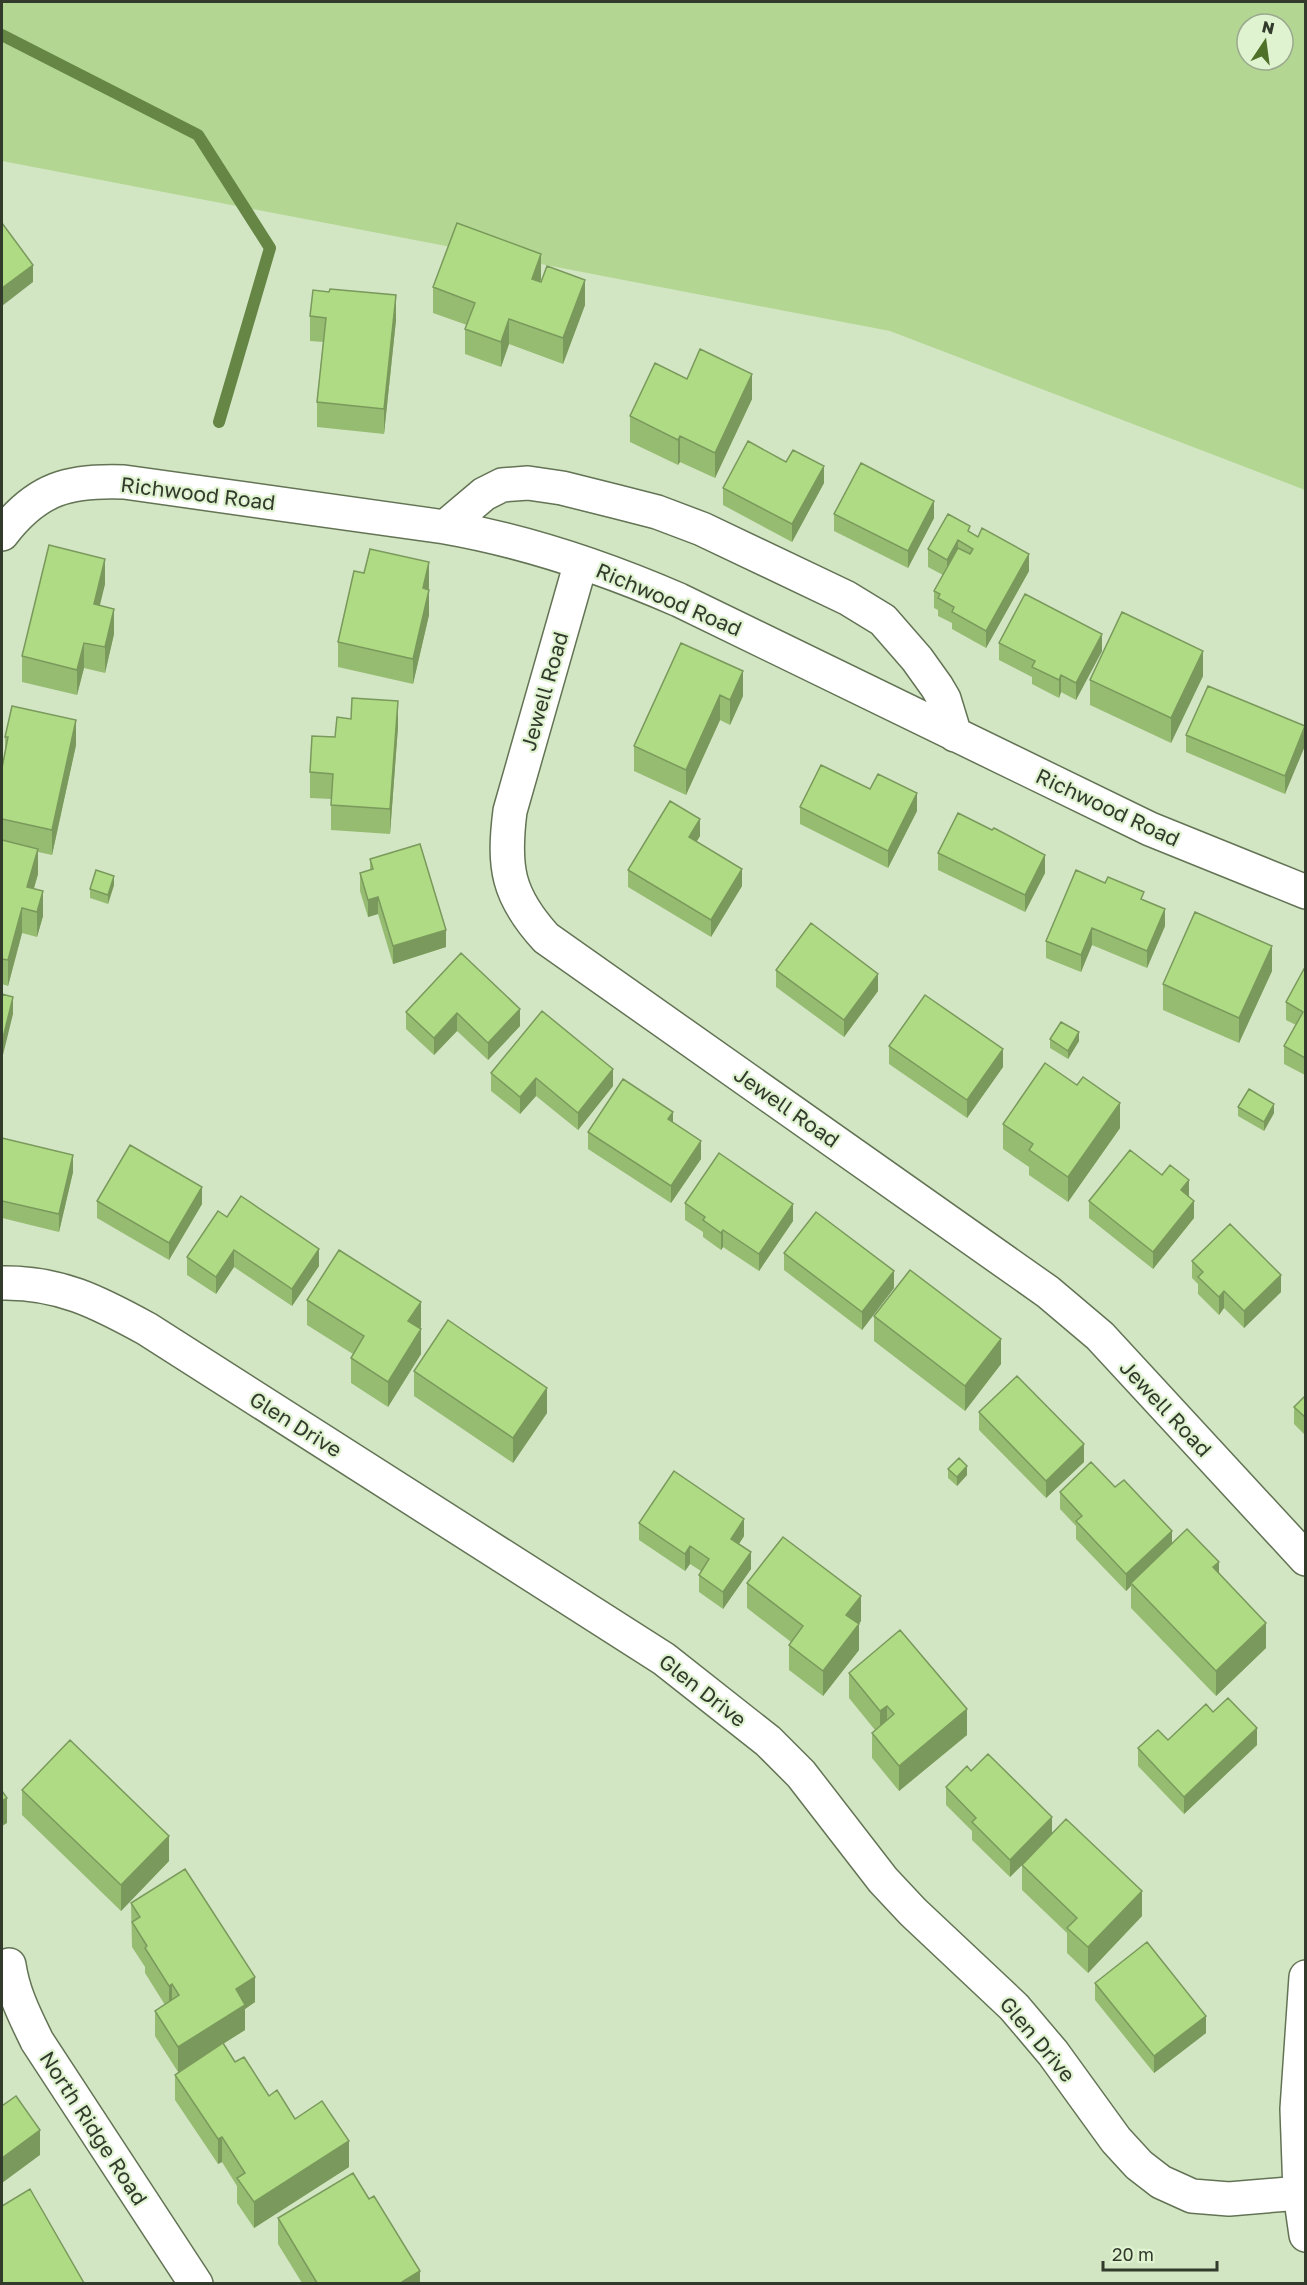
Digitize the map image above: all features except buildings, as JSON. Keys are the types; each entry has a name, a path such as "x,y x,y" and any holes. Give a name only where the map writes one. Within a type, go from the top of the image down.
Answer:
{"street":[{"name":"Richwood Road","path":"2,534 26,508 40,498 58,488 93,481 124,482 480,533 611,572 679,600 1150,829 1305,892"},
{"path":"445,527 484,494 502,485 528,483 562,488 628,504 702,529 847,598 883,620 917,658 937,687 944,699 955,735"},
{"name":"Jewell Road","path":"581,562 510,811 506,844 507,870 516,896 528,918 546,938 1048,1292 1100,1336 1305,1559"},
{"name":"Glen Drive","path":"2,1283 52,1287 69,1292 111,1309 147,1329 664,1659 768,1741 801,1774 883,1880 913,1912 1014,2007 1053,2053 1116,2140 1139,2165 1161,2182 1192,2196 1229,2199 1300,2193"},
{"name":"North Ridge Road","path":"9,1965 11,1982 37,2041 196,2283"},
{"path":"1305,1977 1297,2109 1300,2193 1305,2235"}],"green space":[{"path":"2,2 1305,2 1305,490 890,331 2,161"}],"waterway":[{"path":"2,35 198,135 270,248 219,422"}]}
